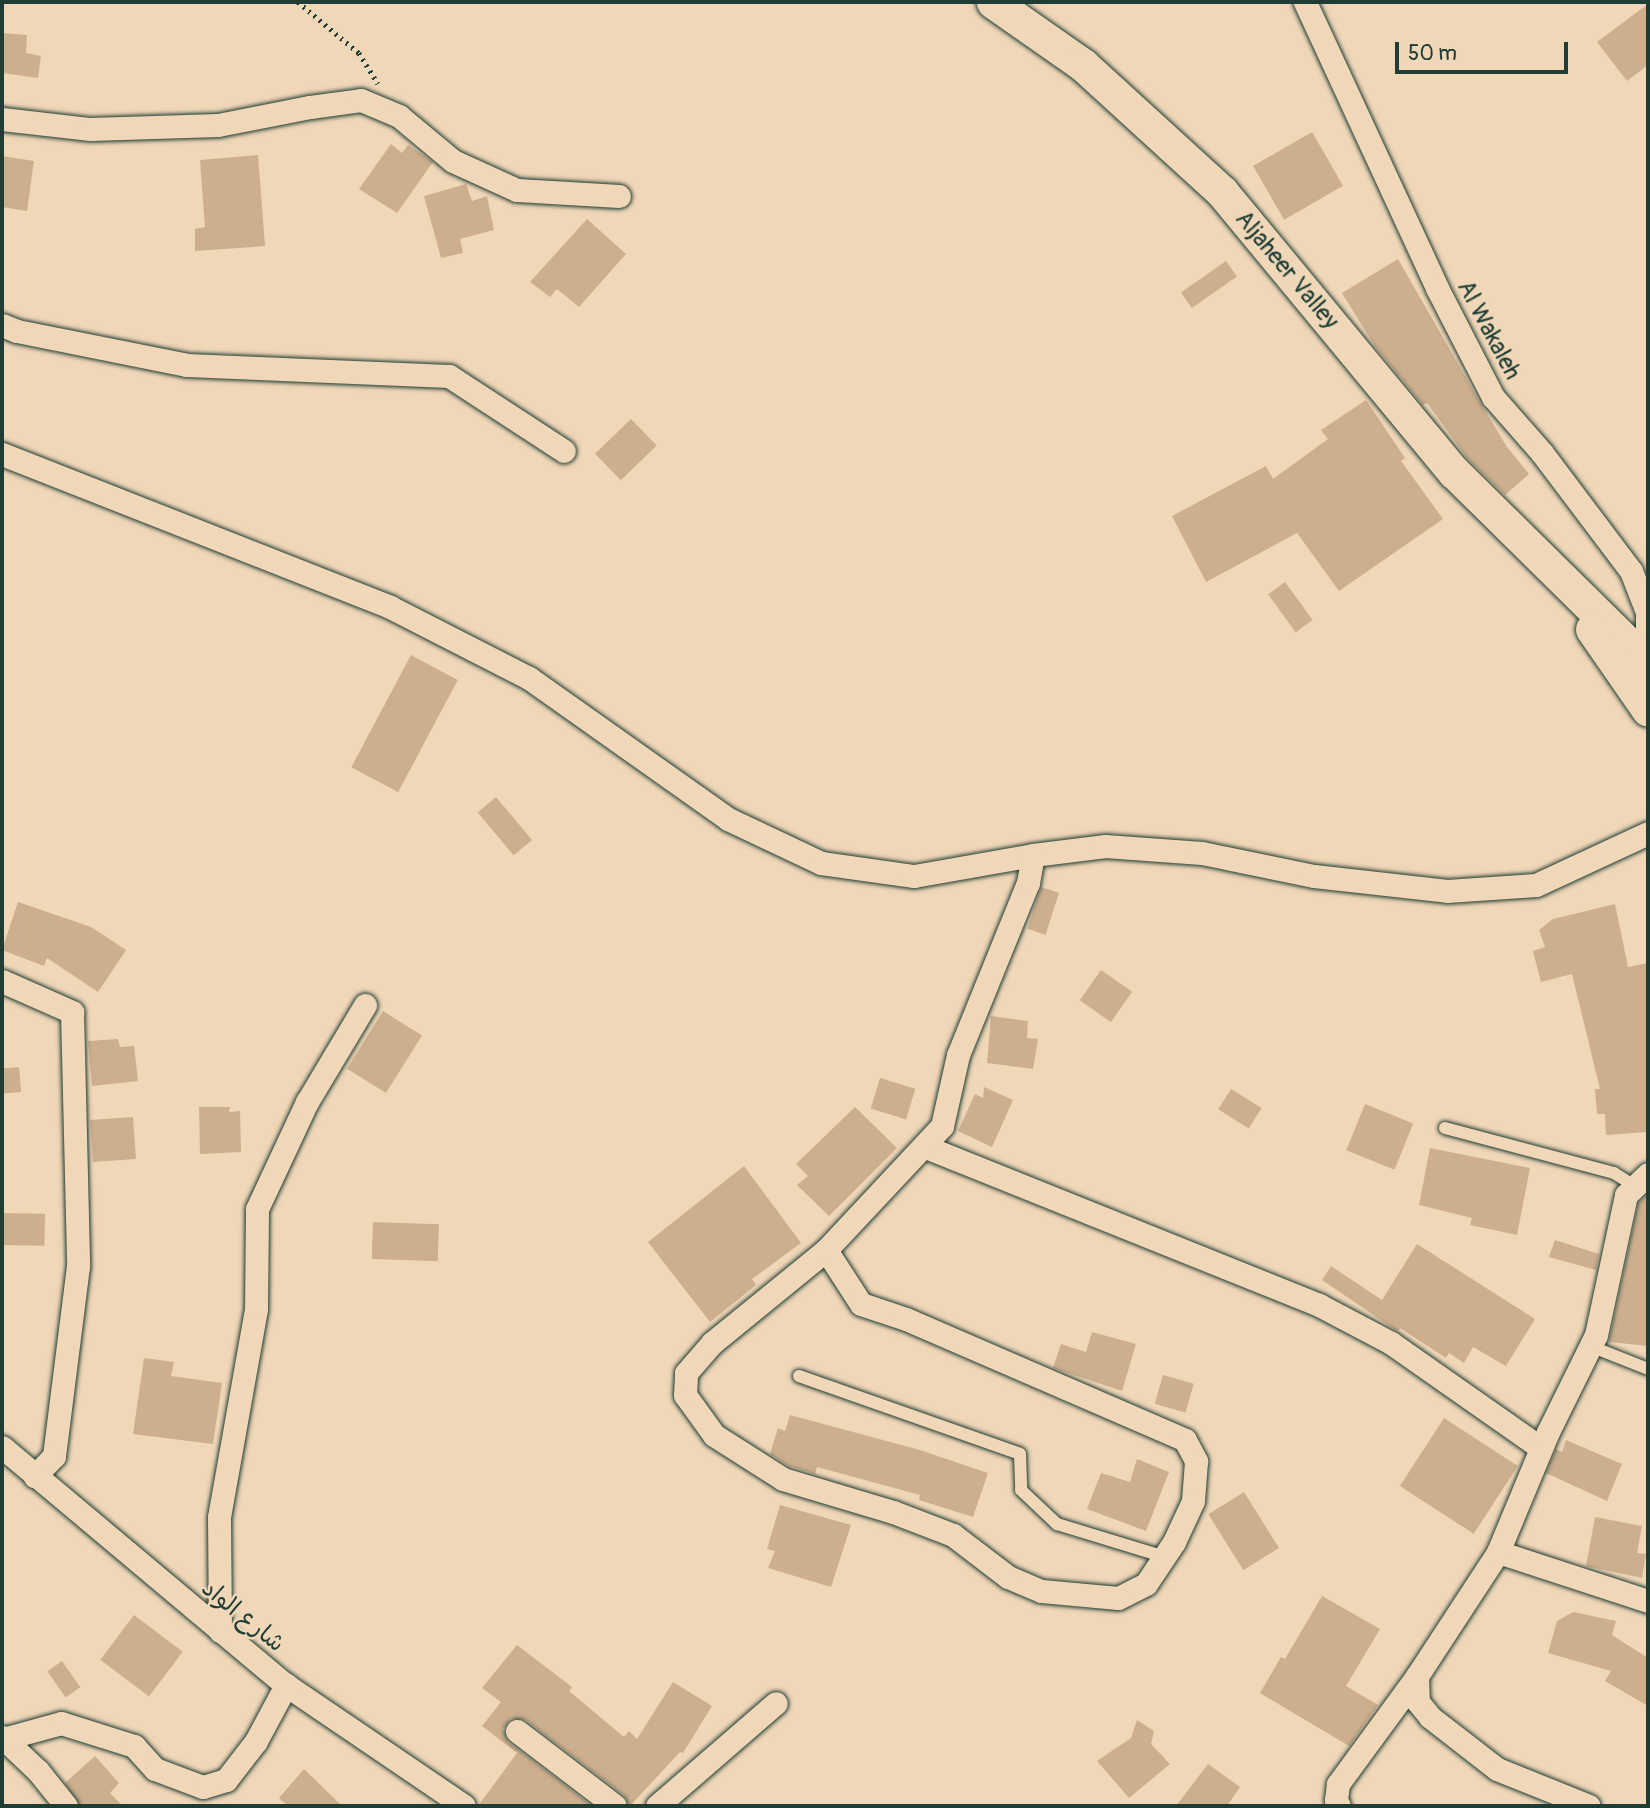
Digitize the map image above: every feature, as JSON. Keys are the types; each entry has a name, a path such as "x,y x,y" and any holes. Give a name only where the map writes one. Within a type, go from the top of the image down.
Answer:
{"street":[{"name":"Aljaheer Valley","path":"993,2 1083,65 1222,192 1454,472 1551,570 1648,662"},
{"name":"Al Wakaleh","path":"1305,2 1437,288 1493,397 1542,453 1631,571 1647,612 1648,662"},
{"path":"2,120 90,129 218,125 362,100 399,116 453,161 517,190 619,196"},
{"path":"2,325 17,331 187,365 449,376 564,451"},
{"path":"2,454 390,607 529,678 728,819 821,863 914,876 1033,855 1105,846 1202,853 1314,876 1447,891 1536,885 1648,833"},
{"name":"Aljaheer Valley","path":"1551,570 1648,710"},
{"path":"826,1250 861,1304 906,1319 1185,1440 1196,1461 1193,1502 1164,1557 1146,1584 1118,1598 1041,1591 1008,1577 953,1535 893,1512 783,1479 714,1435 685,1395 686,1373 712,1343 826,1250 926,1147 942,1126 958,1055 1028,883 1033,855"},
{"path":"2,981 72,1012 78,1266 54,1456 35,1476"},
{"path":"220,1631 219,1517 256,1309 257,1209 307,1102 365,1005"},
{"path":"926,1147 1320,1305 1391,1343 1541,1448"},
{"path":"1339,1806 1336,1800 1338,1784 1417,1676 1498,1552 1541,1448 1596,1335 1626,1195 1642,1180"},
{"name":"شارع الواد","path":"2,1447 286,1685 464,1806"},
{"path":"1498,1552 1648,1601"},
{"path":"1417,1676 1418,1702 1430,1717 1497,1769 1589,1806"},
{"path":"2,1738 61,1723 134,1746 155,1769 203,1787 226,1780 256,1741 286,1685"},
{"path":"657,1806 776,1703"},
{"path":"517,1731 615,1806"},
{"path":"2,1738 38,1771 66,1806"}],"lane":[{"path":"1445,1128 1642,1180"},
{"path":"1590,1346 1648,1370"},
{"path":"799,1376 1020,1454 1021,1490 1058,1524 1164,1557"}],"path":[{"path":"298,2 359,52 399,116"}],"building":[{"path":"1648,4 1648,65 1627,81 1597,42"},
{"path":"2,33 27,35 26,53 41,56 38,78 2,73"},
{"path":"1312,132 1343,186 1284,220 1253,166"},
{"path":"391,144 402,153 408,145 433,162 397,213 359,189"},
{"path":"258,155 265,246 195,251 195,229 205,227 200,160"},
{"path":"2,156 34,161 27,211 2,207"},
{"path":"466,184 472,201 487,196 494,230 460,239 463,253 441,258 424,196"},
{"path":"587,219 626,254 579,307 557,289 550,297 530,282"},
{"path":"1398,259 1507,447 1529,474 1505,495 1468,459 1427,403 1423,405 1374,345 1342,293"},
{"path":"1226,261 1237,277 1192,308 1181,293"},
{"path":"1366,400 1405,458 1401,461 1443,519 1339,591 1297,533 1206,582 1172,516 1266,466 1273,479 1328,439 1321,430"},
{"path":"631,419 657,446 621,480 595,454"},
{"path":"1285,582 1313,620 1296,632 1268,594"},
{"path":"411,655 458,680 398,792 351,767"},
{"path":"496,797 532,840 514,855 478,812"},
{"path":"1041,887 1059,893 1045,935 1027,929"},
{"path":"18,902 91,927 126,950 98,992 47,958 44,966 2,950"},
{"path":"1615,904 1628,967 1648,963 1648,1132 1606,1135 1605,1114 1597,1114 1595,1089 1600,1089 1572,974 1541,982 1533,951 1545,947 1539,930 1553,919"},
{"path":"1101,970 1132,992 1111,1022 1080,1000"},
{"path":"383,1011 422,1035 386,1093 347,1069"},
{"path":"991,1016 1028,1021 1027,1038 1038,1039 1033,1069 987,1063"},
{"path":"118,1039 120,1047 134,1046 138,1081 92,1086 88,1041"},
{"path":"19,1067 21,1092 4,1093 2,1068"},
{"path":"880,1078 915,1089 906,1119 871,1109"},
{"path":"984,1087 1013,1100 992,1147 958,1131 975,1094 983,1098"},
{"path":"1231,1089 1262,1108 1249,1128 1218,1109"},
{"path":"1365,1104 1413,1123 1394,1170 1346,1150"},
{"path":"199,1107 230,1107 229,1112 240,1111 241,1152 200,1154"},
{"path":"855,1107 897,1148 829,1216 797,1185 808,1176 796,1164"},
{"path":"133,1117 136,1159 93,1162 90,1120"},
{"path":"1430,1148 1530,1168 1517,1235 1470,1225 1472,1218 1419,1205"},
{"path":"744,1166 801,1243 752,1279 756,1285 710,1322 648,1242"},
{"path":"1648,1193 1648,1346 1609,1342 1638,1204"},
{"path":"2,1213 45,1214 44,1246 2,1245"},
{"path":"373,1222 439,1224 438,1261 372,1259"},
{"path":"1555,1240 1599,1254 1596,1270 1549,1257"},
{"path":"1417,1244 1535,1319 1506,1366 1473,1347 1464,1363 1449,1353 1446,1358 1400,1328 1398,1331 1394,1329 1322,1280 1331,1266 1382,1300"},
{"path":"1092,1332 1136,1344 1122,1391 1053,1368 1061,1344 1086,1352"},
{"path":"144,1358 174,1362 171,1376 222,1383 213,1444 133,1434"},
{"path":"1163,1375 1194,1384 1185,1413 1155,1404"},
{"path":"790,1415 920,1450 988,1473 973,1517 919,1500 920,1495 817,1467 815,1474 789,1466 770,1454 778,1428 785,1431"},
{"path":"1444,1418 1518,1466 1474,1534 1400,1486"},
{"path":"1566,1440 1622,1464 1607,1501 1546,1473 1556,1449 1562,1452"},
{"path":"1137,1459 1169,1472 1146,1531 1087,1509 1101,1473 1130,1482"},
{"path":"1244,1492 1279,1548 1243,1570 1208,1514"},
{"path":"780,1505 851,1525 831,1587 768,1568 775,1551 767,1549"},
{"path":"1595,1517 1642,1526 1637,1553 1646,1554 1642,1578 1586,1566"},
{"path":"1322,1596 1380,1629 1346,1686 1378,1705 1349,1746 1260,1693 1281,1657 1285,1659"},
{"path":"1573,1612 1616,1621 1612,1635 1648,1658 1648,1706 1605,1681 1611,1671 1548,1653 1557,1621"},
{"path":"134,1615 183,1652 149,1696 100,1660"},
{"path":"517,1645 572,1687 569,1691 624,1737 629,1731 637,1739 673,1682 712,1706 683,1753 680,1752 630,1806 624,1795 526,1720 511,1718 503,1729 508,1742 592,1806 478,1806 517,1753 482,1726 501,1702 482,1688"},
{"path":"62,1661 80,1687 66,1698 47,1671"},
{"path":"1137,1720 1154,1731 1151,1744 1170,1764 1129,1798 1097,1761 1131,1738"},
{"path":"95,1756 119,1783 110,1793 123,1806 80,1806 65,1783"},
{"path":"1208,1764 1240,1787 1227,1806 1176,1806"},
{"path":"304,1769 342,1806 288,1806 279,1798"}]}
